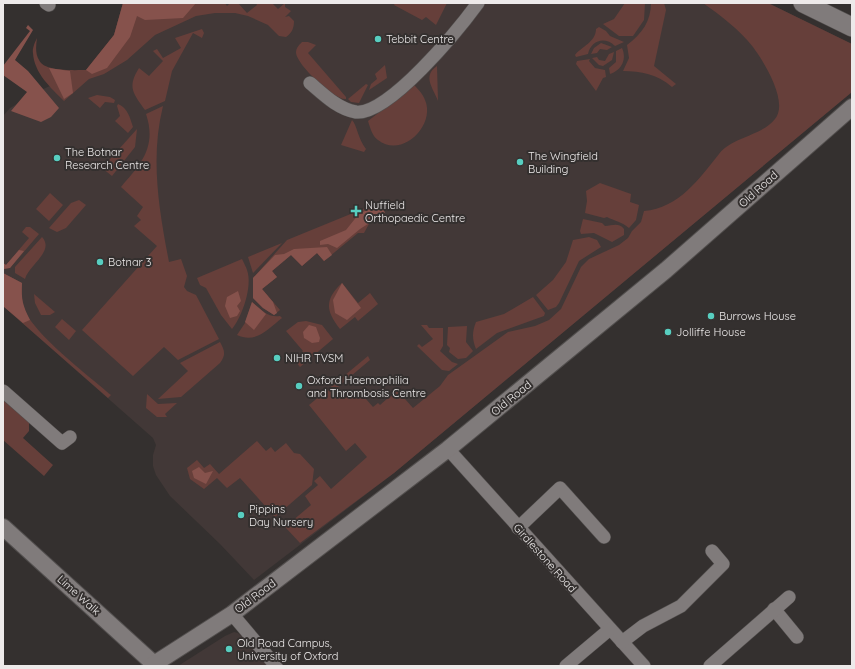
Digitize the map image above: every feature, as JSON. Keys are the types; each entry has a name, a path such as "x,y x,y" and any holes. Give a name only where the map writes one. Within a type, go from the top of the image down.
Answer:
{"main road":[{"path":"803,3 852,27"}],"street":[{"path":"310,83 334,103 344,108 355,112 372,110 431,60 457,31 478,3"},
{"name":"Old Road","path":"153,665 232,614 448,450 666,270 852,107"},
{"path":"3,391 62,444 70,437"},
{"name":"Girdlestone Road","path":"448,450 644,666"},
{"path":"518,528 560,488 604,537"},
{"name":"Lime Walk","path":"3,527 153,665"},
{"path":"622,642 643,626 674,610 689,598 723,564 712,551"},
{"path":"710,666 788,597"},
{"path":"774,609 797,637"},
{"path":"232,614 276,666"},
{"path":"566,666 610,629"}],"shaded area":[{"name":"Nuffield Orthopaedic Centre","path":"123,3 768,3 852,44 852,92 394,473 254,580 220,544 170,496 156,475 153,466 153,455 156,445 153,438 3,306 3,116 10,108 41,90 86,70 114,35"},
{"path":"123,3 225,3 227,6 230,3 238,3 247,13 257,5 256,3 272,3 278,9 285,3 285,7 291,11 285,17 289,16 294,21 294,24 291,32 286,37 279,36 268,25 248,16 235,13 215,13 196,16 155,35 127,60 104,74 89,79 64,101 44,80 36,67 33,51 37,38 37,55 42,64 47,67 60,70 86,70 114,35"},
{"path":"123,3 196,3 183,18 145,20 137,16 130,37 107,68 92,74 86,70 114,35"},
{"path":"395,3 447,3 436,25 426,17 422,20 394,5"},
{"path":"625,3 645,3 644,20 633,36 619,36 603,24 614,19"},
{"path":"651,3 664,3 666,10 654,66 676,84 672,87 661,79 649,74 623,71 629,58 627,45 645,27 651,10"},
{"path":"703,3 768,3 852,44 852,92 394,473 300,543 285,527 311,505 305,496 318,485 314,481 320,476 331,489 367,457 355,443 346,451 309,405 368,356 370,360 338,387 349,399 359,391 373,407 378,403 380,405 397,390 413,408 440,386 448,375 508,332 535,326 549,320 561,309 581,267 589,259 619,245 628,238 632,231 641,222 644,211 656,209 668,204 687,191 725,148 732,143 762,130 775,119 779,112 777,93 763,62 753,47 736,29"},
{"path":"28,25 33,30 15,60 28,71 59,108 51,117 41,122 11,111 27,92 3,75 3,66 30,31 26,28"},
{"path":"599,27 606,31 610,36 624,42 615,46 607,41 599,41 592,45 588,54 576,57 575,55 591,41 594,37 596,29"},
{"path":"202,29 204,33 202,38 193,33 172,71 165,101 145,110 137,99 132,85 139,68 149,76 163,61 153,51 157,49 163,58 181,48 175,38"},
{"path":"302,42 308,42 316,45 308,53 346,97 346,99 341,98 326,88 303,66 296,53 297,48"},
{"path":"601,43 612,47 607,50 600,49 597,53 591,54 594,48"},
{"path":"622,48 624,60 618,70 610,74 609,68 616,62 616,51"},
{"path":"614,52 612,60 603,66 599,65 592,58 597,57 599,60 605,61 609,54"},
{"path":"590,59 589,61 595,68 605,70 606,77 603,78 596,91 576,64 577,61"},
{"path":"385,65 387,78 369,90 371,84 377,79 375,74"},
{"path":"437,66 438,101 429,78 430,74"},
{"path":"49,68 70,71 73,93 64,99"},
{"path":"366,84 368,85 359,103 351,102 348,99"},
{"path":"414,85 425,100 427,110 426,119 421,129 415,136 406,142 397,145 387,145 376,138 370,129 368,121"},
{"path":"97,95 110,97 115,100 114,103 105,102 100,108 88,98"},
{"path":"118,104 124,108 131,120 133,127 128,133 115,121 120,116 117,106"},
{"path":"163,106 157,145 157,184 169,262 181,259 187,276 184,287 187,291 196,295 219,339 178,360 164,347 133,376 82,330 157,246 134,226 141,220 137,216 143,207 121,187 141,162 148,146 150,136 146,114"},
{"path":"352,120 366,149 364,152 341,145"},
{"path":"137,129 135,147 112,176 102,168"},
{"path":"600,183 631,194 630,202 639,205 636,220 629,228 607,217 604,218 585,213 587,201 586,191"},
{"path":"50,193 63,205 49,221 36,209"},
{"path":"79,200 86,205 66,228 57,232 49,228 71,203"},
{"path":"380,202 385,213 370,222 364,233 358,233 324,261 317,253 302,266 291,255 272,271 277,277 262,289 280,310 274,315 263,308 253,298 253,278 287,240"},
{"path":"380,202 385,213 360,229 337,248 328,244 320,245 320,241 346,230 358,215"},
{"path":"583,219 602,223 605,226 615,225 622,227 624,229 624,235 612,242 594,233 581,234 580,231"},
{"path":"26,227 30,227 39,234 10,268 3,269 3,263 6,265 29,238 22,232"},
{"path":"42,237 45,242 43,253 31,268 25,279 15,273 15,267"},
{"path":"589,237 597,240 601,247 579,261 559,303 556,307 548,310 536,295 553,280 566,262 573,240"},
{"path":"282,243 253,273 248,257"},
{"path":"327,247 332,255 324,261 317,253 302,266 291,255 272,271 277,277 262,289 273,302 277,313 274,315 263,308 253,298 253,278 275,255 284,254 294,249"},
{"path":"19,250 24,251 10,268 3,269 3,263 6,265"},
{"path":"242,259 247,269 249,284 248,293 243,309 232,329 221,315 206,288 200,285 197,278"},
{"path":"3,273 22,283 22,299 24,308 29,318 38,329 62,354 111,395 108,398 3,306"},
{"path":"3,273 22,283 23,303 30,320 23,323 3,306"},
{"path":"342,283 358,303 370,293 378,304 358,321 355,317 340,329 332,317 329,306 332,295"},
{"path":"342,283 361,308 347,320 335,313 333,300"},
{"path":"238,291 241,301 237,306 240,311 237,316 230,318 225,306 227,297"},
{"path":"34,294 55,312 50,315 41,315 35,303"},
{"path":"533,297 545,313 544,316 497,333 476,349 473,336 476,322 504,314"},
{"path":"252,302 268,315 280,316 282,318 267,331 256,336 250,338 237,335 245,323"},
{"path":"252,302 266,314 254,330 245,322"},
{"path":"62,319 76,331 69,340 55,327"},
{"path":"306,321 322,325 333,339 300,367 296,362 299,359 297,357 303,351 286,331 298,322"},
{"path":"309,325 316,327 320,338 319,342 312,343 304,338 303,332"},
{"path":"421,325 427,325 429,328 443,328 443,346 440,351 452,362 458,364 449,371 442,370 417,346 419,344 422,347 433,339"},
{"path":"467,326 466,342 473,351 466,358 458,359 449,352 450,348 447,345 448,327"},
{"path":"220,342 224,353 220,363 181,397 158,399 188,371 180,363"},
{"path":"147,394 158,404 177,403 165,414 167,417 157,417 146,408"},
{"path":"4,400 29,421 29,431 23,438 53,465 44,476 3,440"},
{"path":"257,441 266,451 271,447 275,452 286,443 294,453 300,454 314,469 312,485 275,517 240,478 227,488 217,478 204,489 190,479 187,468 197,460 204,468 210,464 219,474"},
{"path":"199,467 205,473 213,471 206,484 194,478 192,471"},
{"name":"Old Road Campus, University of Oxford","path":"234,632 238,633 248,642 269,666 178,666 225,636"}],"place":[{"name":"Tebbit Centre","path":"378,39"},
{"name":"The Botnar Research Centre","path":"57,158"},
{"name":"The Wingfield Building","path":"520,162"},
{"name":"Nuffield Orthopaedic Centre","path":"356,211"},
{"name":"Botnar 3","path":"100,262"},
{"name":"Burrows House","path":"711,316"},
{"name":"Jolliffe House","path":"668,332"},
{"name":"NIHR TVSM","path":"277,358"},
{"name":"Oxford Haemophilia and Thrombosis Centre","path":"299,386"},
{"name":"Pippins Day Nursery","path":"241,515"},
{"name":"Old Road Campus, University of Oxford","path":"229,649"}]}
